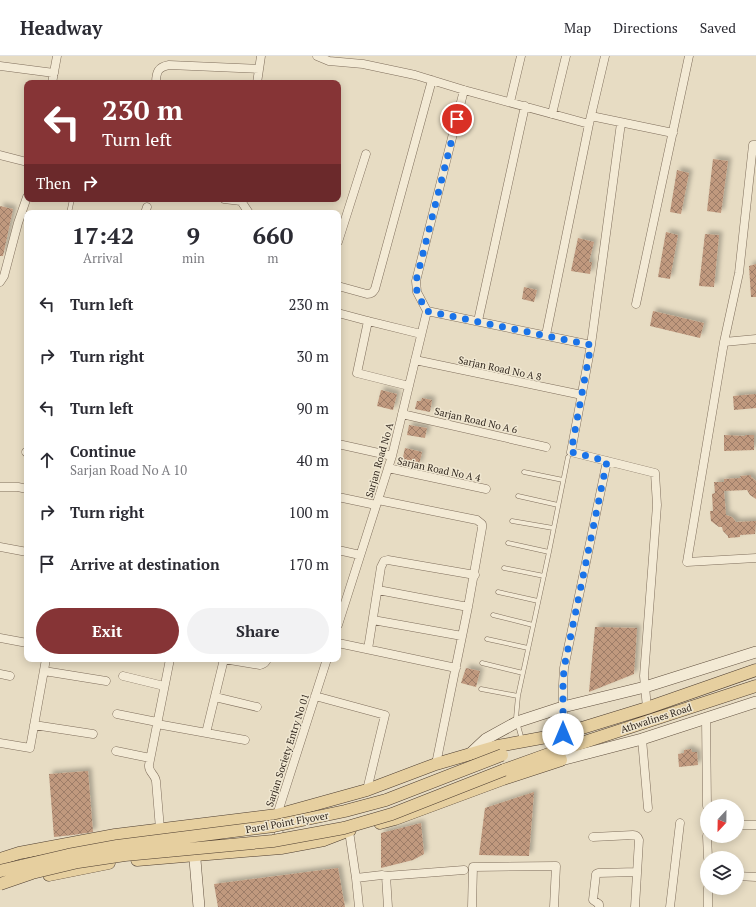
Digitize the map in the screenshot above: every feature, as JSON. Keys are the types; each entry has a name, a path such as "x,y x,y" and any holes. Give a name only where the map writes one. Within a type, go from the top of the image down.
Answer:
{"main road":[{"name":"Athwalines Road","path":"563,734 647,708 756,670"},
{"name":"Athwalines Road","path":"559,756 756,686"},
{"path":"0,859 19,853 115,834 277,815 367,790 436,764 498,746 563,734"},
{"name":"Parel Point Flyover","path":"0,871 68,855 117,846 274,826 345,811 386,800 502,755 563,734"},
{"path":"0,889 50,874 118,861 281,848 324,840 350,831 396,819 559,756"},
{"name":"Parel Point Flyover","path":"0,884 32,873 78,862 125,855 273,841 344,828 392,814 504,770 559,756"}],"street":[{"path":"53,80 57,56"},
{"path":"257,80 261,56"},
{"path":"317,56 329,61 363,64 415,75 552,114 621,123 673,133"},
{"path":"363,64 367,56"},
{"path":"510,102 521,56"},
{"path":"552,114 566,56"},
{"path":"546,336 590,120 605,56"},
{"path":"636,304 689,56"},
{"path":"156,80 156,76 160,68 169,65 259,68"},
{"path":"0,66 54,73"},
{"path":"341,287 367,294 370,294 375,289 432,80"},
{"path":"464,90 416,281 417,292 426,311 591,345"},
{"path":"478,321 524,106"},
{"path":"621,123 591,345 571,452 655,473 657,505 644,676 647,708"},
{"path":"756,145 753,145 740,273 724,342 687,562 756,558"},
{"path":"341,233 366,154"},
{"path":"0,155 24,161"},
{"path":"0,282 4,276 25,202"},
{"name":"Sarjan Road No A","path":"341,608 392,456 426,311"},
{"path":"341,314 421,334"},
{"path":"368,321 357,373 409,386"},
{"path":"724,342 756,339"},
{"name":"Sarjan Road No A 8","path":"415,360 582,395"},
{"name":"Sarjan Road No A 6","path":"402,414 546,447"},
{"path":"341,445 392,456"},
{"path":"563,734 564,668 607,461"},
{"name":"Sarjan Road No A 4","path":"388,468 486,490"},
{"path":"0,486 24,488"},
{"path":"341,497 478,520 482,524 475,574 436,764"},
{"path":"0,547 24,551"},
{"path":"341,551 360,555"},
{"path":"368,649 382,565 384,561 386,560 475,574"},
{"path":"378,590 468,607"},
{"path":"373,620 462,636"},
{"path":"0,638 24,642"},
{"path":"341,644 456,668"},
{"path":"470,754 486,739 517,722 563,708 645,687 756,652"},
{"path":"0,743 30,748 46,662"},
{"path":"160,829 156,781 148,768 169,662"},
{"path":"206,733 223,662"},
{"path":"242,662 260,665 266,662"},
{"name":"Sarjan Society Entry No 01","path":"281,848 277,815 326,662"},
{"path":"44,671 106,682"},
{"path":"0,674 10,676"},
{"path":"123,676 164,686"},
{"path":"315,696 385,715 367,790"},
{"path":"215,697 256,707"},
{"path":"559,756 642,739 756,702"},
{"path":"117,714 245,740"},
{"path":"706,718 707,799"},
{"path":"34,724 93,734"},
{"path":"642,739 648,808"},
{"path":"116,751 150,758"},
{"path":"670,907 680,823"},
{"path":"192,825 199,907"},
{"path":"744,825 756,825"},
{"path":"350,831 359,907"},
{"path":"593,837 636,835 638,837 635,907"},
{"path":"472,907 473,867 556,866 554,907"},
{"path":"356,878 464,870"},
{"path":"599,907 599,904 594,900 596,874 637,872"},
{"path":"386,876 388,907"},
{"path":"744,876 756,876"},
{"path":"708,895 708,907"}],"lane":[{"path":"523,741 516,718 518,696 568,457"},
{"path":"524,472 563,480"},
{"path":"518,496 558,505"},
{"path":"512,521 553,528"},
{"path":"508,543 549,552"},
{"path":"504,568 544,576"},
{"path":"498,592 538,601"},
{"path":"493,615 533,625"},
{"path":"487,639 528,648"},
{"path":"482,663 523,673"},
{"path":"480,689 518,696"}],"building":[{"path":"713,159 728,161 721,213 707,211"},
{"path":"677,170 689,173 681,214 670,212"},
{"path":"0,206 13,209 3,256 0,256"},
{"path":"666,232 678,235 670,279 658,277"},
{"path":"705,234 719,235 714,287 699,286"},
{"path":"578,238 594,242 589,262 592,262 590,274 571,271"},
{"path":"756,264 756,297 751,297 749,266"},
{"path":"524,287 537,290 534,302 522,299"},
{"path":"653,311 704,323 700,338 650,326"},
{"path":"381,390 397,394 393,410 377,406"},
{"path":"756,394 756,408 734,410 733,396"},
{"path":"422,398 432,400 430,412 415,409 417,401 421,401"},
{"path":"409,425 427,428 425,438 407,435"},
{"path":"724,435 754,435 754,450 724,451"},
{"path":"405,448 422,452 419,465 402,462"},
{"path":"751,475 751,477 756,481 756,499 750,495 747,490 724,491 726,515 732,517 736,522 756,521 755,534 740,535 740,537 728,538 722,527 719,527 711,521 710,511 713,511 712,494 715,493 714,482 724,482 724,479 741,478 740,476"},
{"path":"595,627 637,628 634,674 589,692"},
{"path":"466,668 480,671 476,687 461,683"},
{"path":"691,749 692,752 697,752 698,765 679,767 678,754 684,753 684,750"},
{"path":"88,771 93,832 54,837 49,774"},
{"path":"534,792 529,856 479,855 485,808"},
{"path":"421,823 424,854 413,860 381,868 381,833"},
{"path":"338,868 345,907 218,907 214,884"}],"route":[{"path":"457,119 416,281 417,292 426,311 591,345 571,452 607,461 564,668 563,734"}]}
